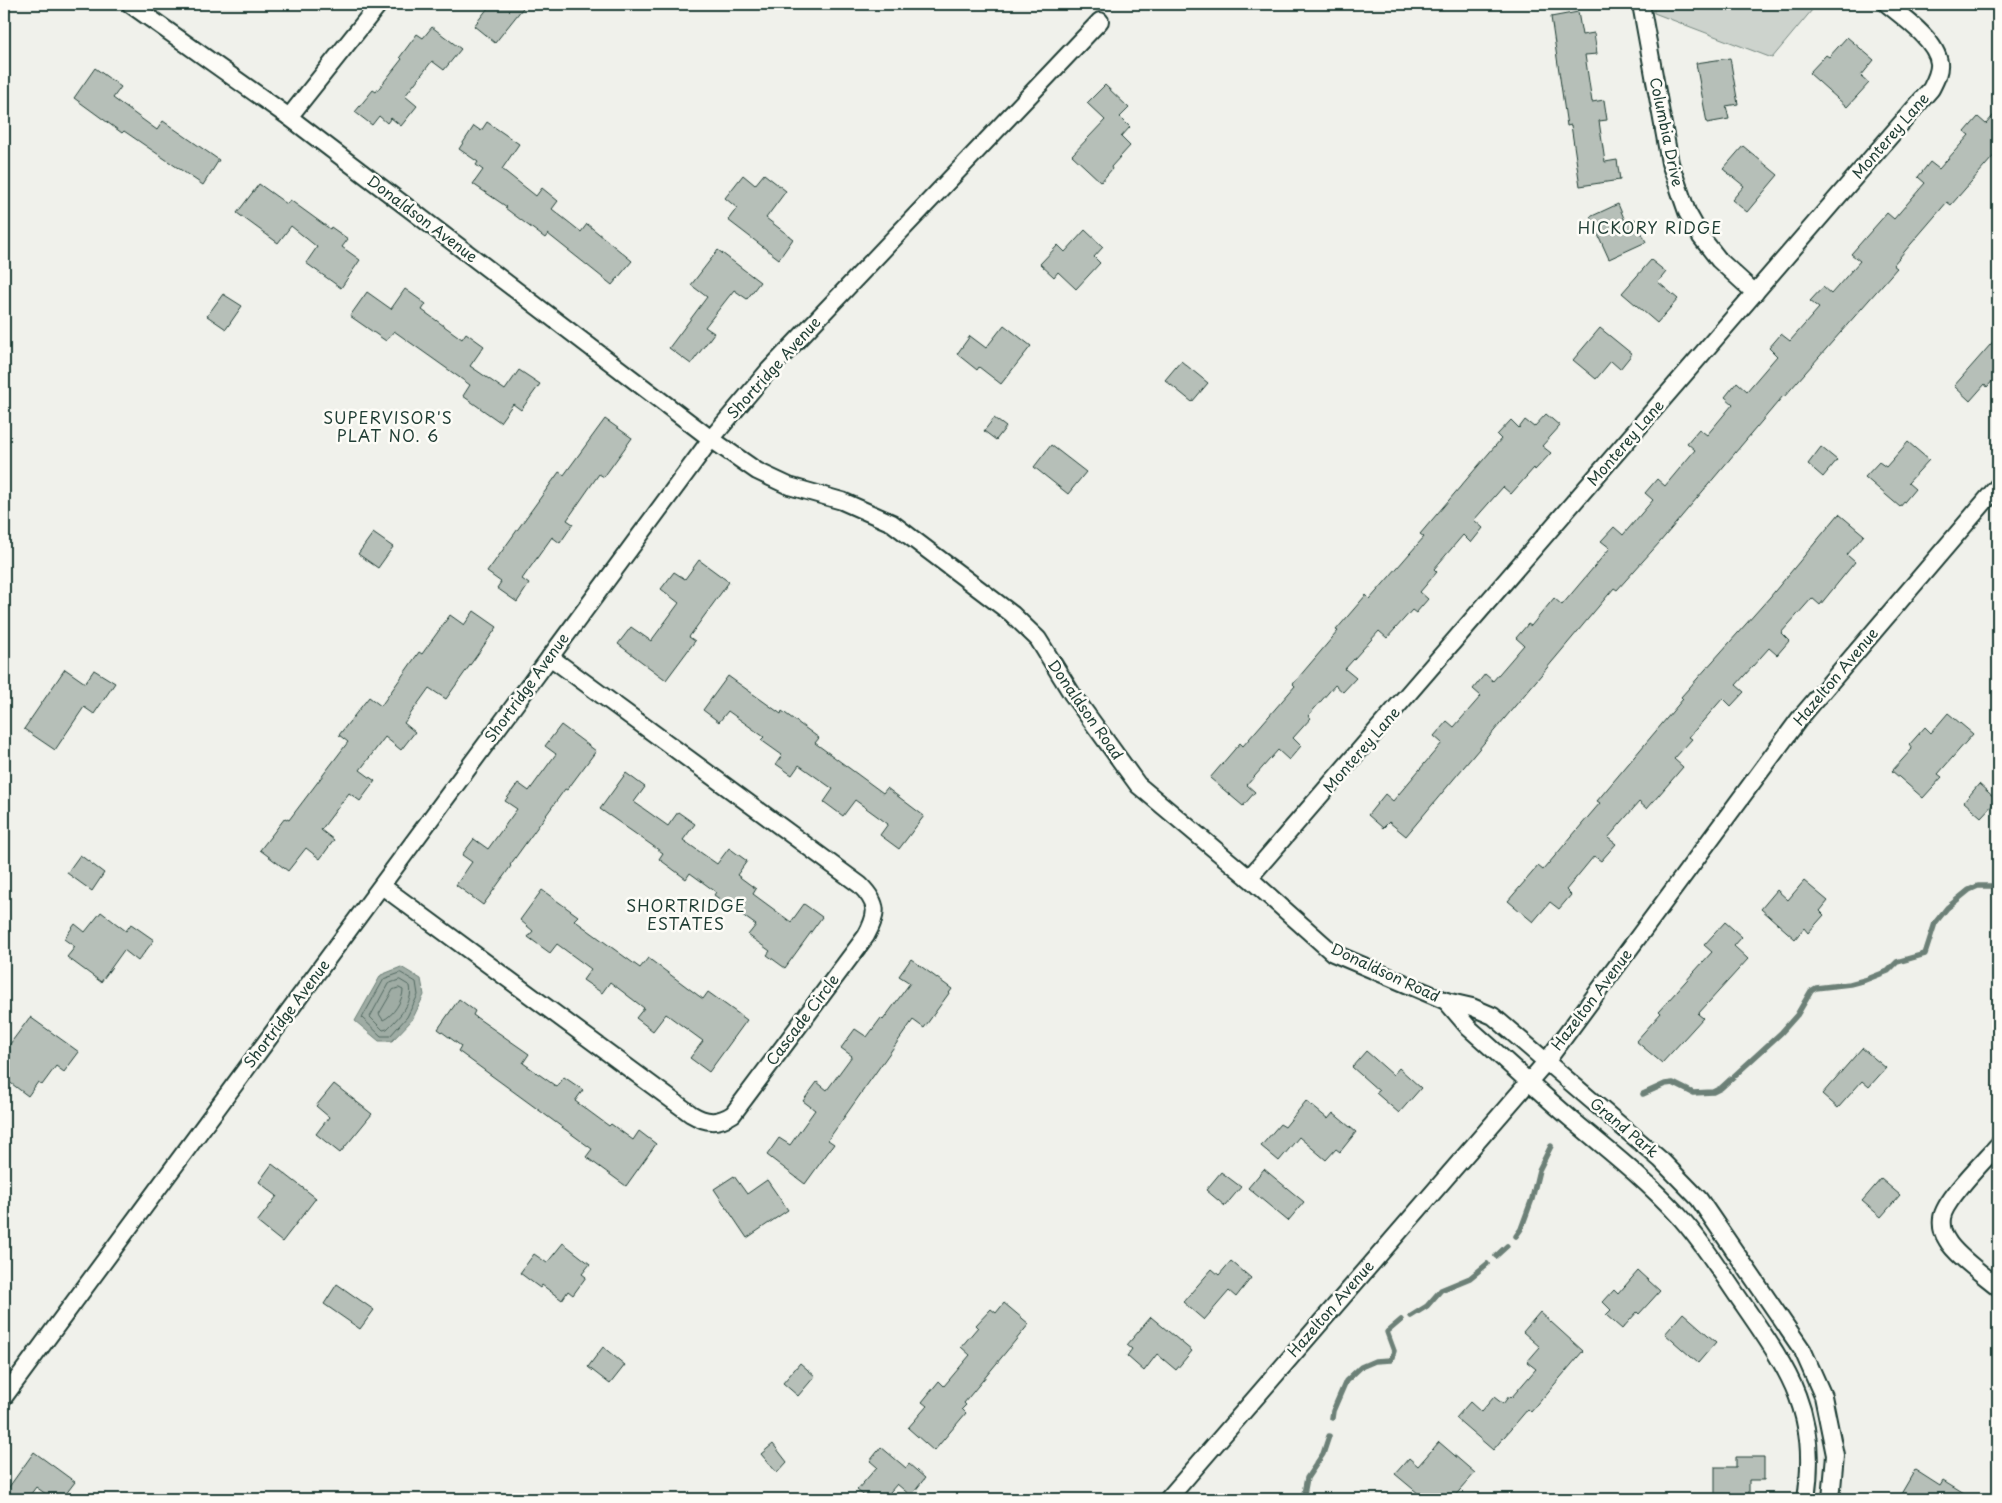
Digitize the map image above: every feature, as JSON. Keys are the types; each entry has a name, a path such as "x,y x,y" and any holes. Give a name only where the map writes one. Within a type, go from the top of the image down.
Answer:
{"street":[{"name":"Donaldson Avenue","path":"130,4 290,117 711,440"},
{"path":"290,117 379,4"},
{"name":"Columbia Drive","path":"1641,4 1670,163 1684,205 1701,237 1719,260 1755,293"},
{"name":"Monterey Lane","path":"1249,878 1932,89 1938,76 1940,63 1935,49 1925,37 1887,4"},
{"name":"Shortridge Avenue","path":"4,1397 711,440 769,370 1100,21"},
{"name":"Donaldson Road","path":"711,440 757,471 789,486 842,501 892,523 1012,614 1038,639 1072,694 1138,785 1249,878 1333,953 1446,1001 1472,1007 1492,1016 1546,1062"},
{"name":"Hazelton Avenue","path":"1168,1499 1546,1062 1800,718 1998,486"},
{"name":"Cascade Circle","path":"382,886 691,1114 702,1121 710,1122 725,1120 733,1114 861,943 874,922 876,911 871,896 860,885 550,657"},
{"name":"Donaldson Road","path":"1446,1001 1469,1028 1528,1082"},
{"name":"Grand Park","path":"1546,1062 1661,1160 1699,1199 1803,1351 1823,1396 1835,1455 1831,1499"},
{"name":"Grand Park","path":"1528,1082 1635,1173 1680,1217 1706,1251 1780,1358 1791,1379 1806,1426 1810,1449 1810,1477 1806,1499"},
{"path":"1998,1145 1954,1196 1945,1209 1942,1223 1947,1242 1998,1288"},
{"path":"1680,1217 1699,1199"},
{"path":"1780,1358 1803,1351"}],"shaded area":[{"path":"1654,4 1817,4 1772,58 1654,13"}],"water":[{"path":"401,967 421,979 424,995 412,1020 392,1041 379,1041 355,1021 381,975"}],"building":[{"path":"491,4 526,4 495,43 474,26"},
{"path":"1578,12 1582,35 1594,33 1597,54 1585,55 1592,102 1604,100 1607,120 1599,121 1605,162 1617,160 1620,180 1580,186 1571,125 1567,126 1551,17"},
{"path":"432,27 461,49 444,70 432,61 405,96 417,106 401,126 391,118 387,123 379,116 372,125 355,112 373,90 376,92 402,59 400,57 417,34 423,38"},
{"path":"1847,37 1874,60 1861,76 1869,83 1847,107 1809,73 1826,55 1829,57"},
{"path":"1730,58 1738,104 1726,106 1729,119 1707,123 1696,63"},
{"path":"95,68 121,87 113,98 157,130 163,121 219,160 203,185 124,131 122,133 74,98"},
{"path":"1105,85 1129,108 1120,117 1130,127 1121,137 1130,146 1111,167 1112,169 1101,182 1072,155 1105,120 1087,103"},
{"path":"1998,110 1998,151 1951,205 1947,202 1893,265 1897,268 1783,396 1660,542 1617,590 1614,588 1406,836 1389,822 1383,828 1368,815 1385,794 1393,801 1442,743 1434,736 1447,721 1454,727 1481,696 1473,689 1485,674 1493,681 1524,645 1516,638 1528,624 1531,626 1554,598 1562,605 1610,548 1601,541 1614,527 1623,535 1653,500 1645,493 1657,479 1665,486 1695,450 1687,443 1699,429 1707,435 1733,404 1725,397 1737,382 1747,391 1777,356 1769,348 1781,334 1790,341 1819,308 1810,301 1823,287 1831,294 1860,261 1851,254 1887,213 1894,219 1925,183 1918,177 1930,162 1939,169 1969,135 1965,132 1978,117 1986,124"},
{"path":"487,122 519,144 502,169 536,196 542,188 558,201 552,209 581,232 587,224 632,261 612,285 548,234 545,238 505,208 507,207 473,184 483,170 476,165 478,162 459,149 474,126 481,131"},
{"path":"1743,146 1778,175 1747,212 1732,200 1744,186 1723,169"},
{"path":"764,174 786,191 766,218 793,239 779,259 728,220 737,208 725,198 743,175 755,185"},
{"path":"259,184 287,204 290,200 330,229 331,227 348,239 342,247 360,260 341,288 306,263 317,247 291,226 278,243 237,213"},
{"path":"1618,204 1626,223 1635,219 1646,242 1609,259 1590,217"},
{"path":"1085,230 1103,247 1094,257 1100,263 1076,289 1058,272 1054,277 1040,264 1058,245 1065,252"},
{"path":"718,250 760,282 747,299 734,290 705,327 714,333 691,364 669,348 707,297 691,285"},
{"path":"1651,260 1666,272 1658,282 1678,299 1657,323 1622,293"},
{"path":"405,289 426,304 422,310 462,339 466,333 484,346 470,366 505,390 519,370 540,384 521,410 513,404 500,422 463,396 470,385 394,331 386,341 350,316 367,292 391,309"},
{"path":"223,294 242,306 226,329 207,316"},
{"path":"1004,325 1031,346 1001,384 979,367 977,370 957,354 970,336 986,348"},
{"path":"1600,328 1632,354 1620,369 1611,361 1596,379 1573,360"},
{"path":"1998,336 1998,375 1987,387 1985,384 1970,401 1954,386"},
{"path":"1181,361 1208,383 1192,402 1165,380"},
{"path":"1546,414 1560,426 1542,446 1551,453 1535,470 1534,468 1511,494 1503,487 1474,520 1483,528 1471,543 1463,535 1434,569 1437,572 1420,592 1428,599 1416,613 1412,610 1387,638 1379,631 1345,669 1356,678 1343,692 1335,685 1308,716 1311,718 1293,738 1301,746 1289,760 1278,750 1247,785 1255,792 1243,806 1210,778 1240,743 1243,746 1295,686 1293,684 1366,595 1370,599 1424,537 1420,534 1501,439 1497,435 1511,420 1519,428 1525,420 1534,427"},
{"path":"994,418 1006,427 996,440 984,431"},
{"path":"605,419 632,438 604,477 599,474 567,520 573,524 560,543 552,537 522,579 529,584 517,602 497,588 501,582 487,572 559,472 564,475"},
{"path":"1908,442 1929,460 1908,483 1915,489 1900,507 1865,477 1879,462 1886,467"},
{"path":"1051,445 1086,472 1068,494 1034,467"},
{"path":"1821,447 1837,460 1823,477 1808,464"},
{"path":"1839,514 1864,535 1847,555 1855,562 1820,605 1812,598 1781,633 1789,641 1777,655 1769,648 1736,685 1744,692 1731,706 1723,698 1689,737 1692,739 1674,759 1683,767 1647,809 1639,802 1608,838 1616,844 1601,861 1594,856 1566,890 1571,895 1559,909 1550,902 1533,922 1508,901 1538,866 1543,870 1600,803 1597,801 1683,699 1681,697 1770,597"},
{"path":"373,533 393,547 378,568 358,554"},
{"path":"699,560 729,582 689,637 695,641 666,680 618,644 631,627 651,641 679,603 661,589 674,572 685,579"},
{"path":"474,611 497,627 446,699 429,688 404,723 415,732 401,750 385,737 360,770 375,781 360,801 349,793 321,830 334,840 320,859 306,848 288,871 260,850 285,818 289,820 348,742 339,735 369,697 381,706 419,652 422,654 450,615 464,625"},
{"path":"65,669 85,683 94,670 115,683 94,714 84,707 55,750 24,729"},
{"path":"728,676 781,714 782,711 819,738 815,743 883,793 887,788 924,816 899,849 880,835 888,824 855,800 843,816 824,802 833,789 799,765 792,775 776,764 782,755 761,740 764,737 728,711 719,722 703,710"},
{"path":"1948,713 1973,734 1938,774 1942,777 1923,798 1892,771 1912,749 1909,745 1925,727 1931,733"},
{"path":"561,725 596,751 567,790 565,789 483,905 456,885 472,862 462,855 474,839 488,849 517,809 505,801 518,783 529,791 556,754 545,746"},
{"path":"626,773 645,787 634,802 668,826 678,812 695,824 683,840 717,864 729,848 747,861 737,875 756,889 753,894 791,922 804,904 822,917 785,968 767,955 770,951 748,935 756,925 714,895 716,892 690,873 686,879 659,859 663,853 600,809"},
{"path":"1979,784 1997,800 1981,817 1964,802"},
{"path":"80,855 104,873 92,891 67,873"},
{"path":"1804,881 1828,901 1820,911 1824,915 1808,933 1804,928 1795,939 1761,909 1777,890 1788,900"},
{"path":"542,890 578,916 574,920 640,968 648,958 703,999 708,992 747,1020 709,1072 690,1058 703,1041 666,1014 653,1031 636,1018 644,1008 610,982 602,993 583,980 591,969 557,944 550,953 528,937 533,931 520,920"},
{"path":"101,912 126,931 131,924 154,940 138,961 124,950 101,982 67,957 75,947 64,939 75,924 85,932"},
{"path":"1725,922 1742,937 1734,946 1748,959 1698,1014 1703,1018 1662,1063 1636,1041 1661,1013 1659,1011 1712,952 1704,945"},
{"path":"911,959 952,989 924,1028 913,1020 828,1140 834,1144 805,1184 767,1155 779,1138 790,1145 815,1110 803,1101 817,1082 827,1090 852,1056 841,1048 855,1029 867,1037 881,1018 883,1020 910,983 899,976"},
{"path":"459,999 475,1011 473,1015 529,1054 523,1063 557,1087 564,1077 583,1090 575,1101 609,1126 611,1124 633,1140 639,1131 656,1144 626,1186 586,1157 592,1149 458,1051 461,1046 438,1029"},
{"path":"30,1017 79,1052 64,1072 56,1066 42,1085 38,1082 28,1096 4,1078 4,1052"},
{"path":"1862,1048 1886,1068 1869,1087 1862,1081 1838,1108 1822,1094"},
{"path":"1366,1051 1393,1075 1399,1068 1421,1088 1399,1113 1376,1093 1379,1091 1352,1067"},
{"path":"334,1084 372,1114 340,1153 316,1134 329,1117 316,1106"},
{"path":"1306,1101 1328,1119 1333,1113 1356,1132 1340,1152 1336,1149 1326,1160 1299,1137 1279,1161 1261,1146 1280,1124 1285,1127"},
{"path":"272,1164 316,1198 282,1242 257,1222 277,1196 259,1182"},
{"path":"1264,1169 1304,1202 1288,1221 1248,1188"},
{"path":"1221,1172 1241,1187 1225,1206 1206,1190"},
{"path":"734,1176 747,1194 767,1180 788,1210 747,1238 714,1189"},
{"path":"1881,1179 1900,1195 1881,1217 1862,1201"},
{"path":"563,1243 590,1264 582,1274 586,1277 573,1295 568,1291 562,1300 542,1285 540,1288 520,1273 534,1254 547,1263"},
{"path":"1231,1261 1251,1278 1236,1297 1229,1291 1204,1320 1183,1302 1212,1269 1219,1275"},
{"path":"1638,1271 1660,1291 1622,1329 1606,1315 1611,1310 1603,1302 1614,1290 1618,1294"},
{"path":"337,1284 374,1310 360,1329 324,1304"},
{"path":"1004,1303 1029,1324 964,1403 966,1405 962,1409 966,1413 934,1451 908,1428 927,1406 922,1402 939,1381 944,1386 970,1355 961,1347 978,1327 976,1325 991,1309 996,1313"},
{"path":"1540,1312 1583,1351 1531,1412 1528,1409 1493,1450 1456,1418 1470,1402 1481,1412 1494,1397 1503,1404 1509,1396 1511,1398 1536,1369 1527,1362 1540,1347 1523,1332"},
{"path":"1683,1313 1716,1342 1698,1363 1665,1334"},
{"path":"1151,1317 1192,1351 1176,1370 1157,1354 1144,1371 1127,1356 1132,1349 1127,1345"},
{"path":"603,1347 625,1365 610,1384 588,1367"},
{"path":"800,1363 815,1376 798,1396 783,1383"},
{"path":"1439,1442 1475,1473 1452,1499 1425,1499 1395,1474 1409,1458 1418,1466"},
{"path":"773,1444 787,1462 777,1473 761,1454"},
{"path":"881,1447 906,1468 909,1464 925,1478 911,1496 897,1484 884,1499 868,1499 857,1490 877,1467 870,1461"},
{"path":"34,1452 75,1482 62,1499 53,1499 36,1487 27,1499 4,1499 4,1494"},
{"path":"1736,1457 1764,1457 1764,1480 1749,1480 1749,1499 1715,1499 1715,1467 1736,1467"},
{"path":"1915,1470 1940,1486 1943,1481 1972,1499 1910,1499 1901,1494"}],"waterway":[{"path":"1643,1094 1665,1084 1673,1083 1693,1093 1713,1092 1721,1088 1781,1033 1797,1015 1811,991 1816,988 1850,984 1865,980 1888,971 1897,962 1925,954 1935,923 1947,908 1969,890 1978,886 1998,886"},
{"path":"1516,1236 1521,1229 1532,1199 1539,1170 1551,1146"},
{"path":"1496,1256 1507,1246"},
{"path":"1411,1316 1427,1306 1441,1290 1470,1278 1487,1264"},
{"path":"1332,1418 1333,1411 1346,1381 1361,1367 1375,1361 1391,1360 1394,1351 1387,1332 1401,1320"},
{"path":"1303,1499 1307,1478 1323,1454 1329,1436"}],"district":[{"name":"HICKORY RIDGE","path":"1650,228"},
{"name":"SUPERVISOR'S PLAT NO. 6","path":"388,427"},
{"name":"SHORTRIDGE ESTATES","path":"686,915"}]}
